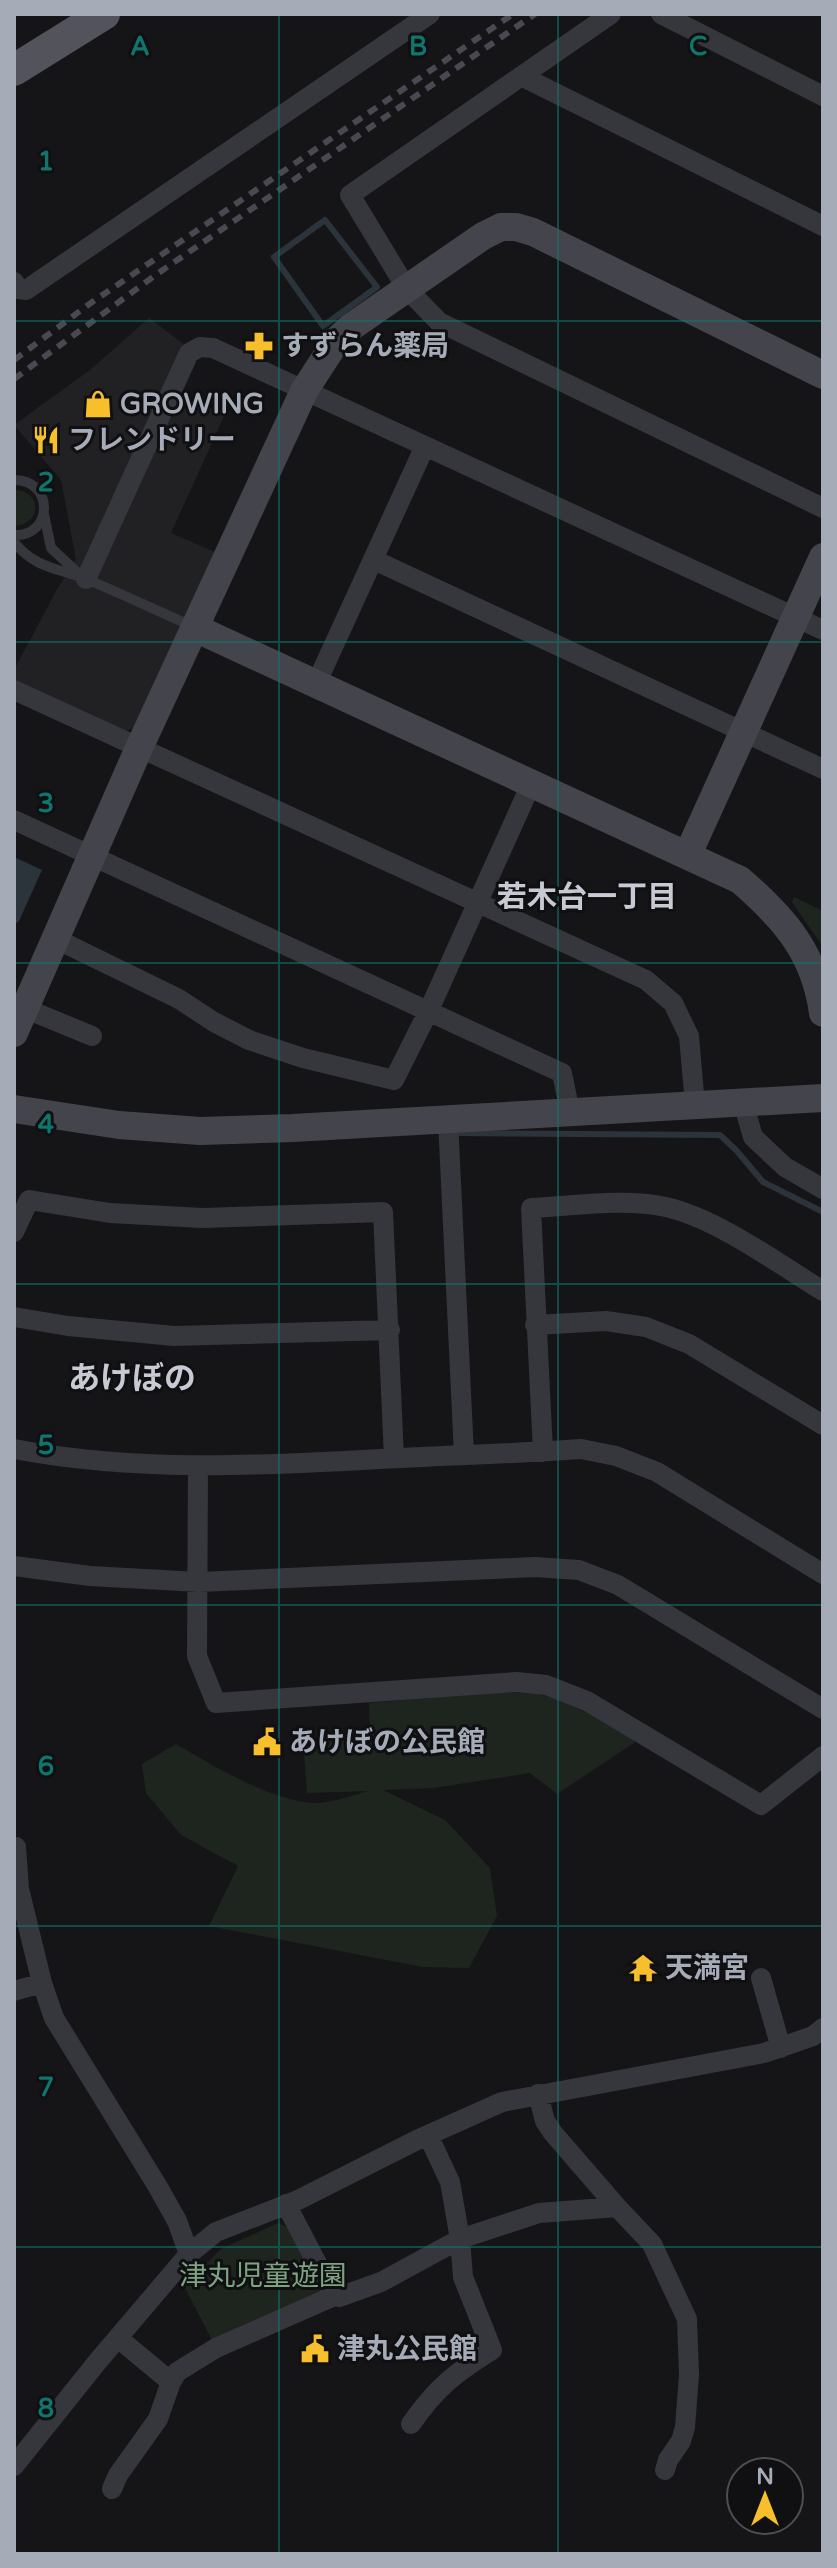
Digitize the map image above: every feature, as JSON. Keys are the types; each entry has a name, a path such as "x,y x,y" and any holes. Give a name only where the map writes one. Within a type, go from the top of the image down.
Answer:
{"main road":[{"path":"14,70 104,14"}],"street":[{"path":"14,282 18,289 26,290 430,14"},
{"path":"611,14 350,195 407,289 439,322 823,508"},
{"path":"661,14 823,96"},
{"path":"521,76 823,226"},
{"path":"92,1036 20,1007 304,391 337,340 351,327 483,236 501,227 516,227 586,258 823,375"},
{"path":"86,579 189,353 200,347 213,348 823,630"},
{"path":"316,684 425,446"},
{"path":"688,854 823,557"},
{"path":"374,560 823,769"},
{"path":"195,628 740,880 773,908 806,957 820,989 823,1013"},
{"path":"14,690 646,980 673,1003 689,1036 695,1105"},
{"path":"54,938 179,999 249,1040 303,1058 394,1080 532,782"},
{"path":"14,820 562,1073 570,1112"},
{"path":"14,1109 119,1125 200,1131 823,1098"},
{"path":"743,1102 753,1137 785,1167 823,1189"},
{"path":"448,1120 464,1455"},
{"path":"14,1232 29,1200 110,1213 202,1218 383,1212 394,1458"},
{"path":"543,1452 531,1208 626,1204 665,1207 701,1219 823,1291"},
{"path":"14,1317 68,1326 174,1336 390,1330"},
{"path":"535,1325 606,1321 646,1327 689,1344 823,1425"},
{"path":"14,1449 113,1462 198,1466 581,1449 616,1456 657,1472 823,1574"},
{"path":"198,1466 197,1656 216,1703 517,1682 546,1685 587,1701 761,1805 823,1756"},
{"path":"14,1566 90,1576 199,1582 535,1567 579,1570 618,1585 823,1709"},
{"path":"16,1847 19,1889 42,1983 54,2018 177,2221 189,2254"},
{"path":"761,1978 781,2048"},
{"path":"14,1991 42,1983"},
{"path":"14,2466 189,2254 216,2232 286,2204 502,2102 781,2048 813,2036 823,2028"},
{"path":"538,2094 545,2121 553,2133 652,2244 687,2319 689,2375 685,2427 665,2470"},
{"path":"411,2424 431,2395 450,2378 492,2350 463,2277 450,2182 428,2135"},
{"path":"286,2204 334,2296"},
{"path":"112,2489 118,2475 158,2419 177,2372 216,2348 334,2296 381,2282 460,2239 539,2213 617,2207"},
{"path":"118,2338 171,2382"}],"lane":[{"path":"14,480 22,480 39,491 44,502 51,548 86,579"},
{"path":"14,535 31,532 44,513"},
{"path":"14,542 25,556 44,567 86,579 195,628"}],"shaded area":[{"path":"149,318 198,355 181,393 225,414 171,533 215,552 133,728 126,731 14,680 14,670 76,559 61,480 14,425 90,370"},
{"path":"14,857 42,870 19,921 14,925"}],"green space":[{"path":"14,490 30,495 35,508 30,520 14,526"},
{"path":"794,897 823,911 823,947 792,902"},
{"path":"499,1692 538,1694 564,1702 637,1741 557,1794 530,1773 434,1788 383,1790 445,1820 490,1868 497,1916 469,1968 423,1967 209,1926 238,1866 181,1835 146,1793 142,1764 176,1744 242,1781 278,1796 313,1803 333,1801 368,1791 307,1793 303,1742 370,1739 369,1703"},
{"name":"津丸児童遊園","path":"278,2223 289,2228 326,2294 214,2344 184,2286 221,2249"}],"waterway":[{"path":"325,220 377,287 323,326 274,257 325,220"},
{"path":"458,1133 720,1135 763,1182 823,1212"}],"railway":[{"path":"14,360 88,305 513,14"},
{"path":"14,379 157,274 535,14"}],"place":[{"name":"すずらん薬局","path":"259,346"},
{"name":"GROWING","path":"98,404"},
{"name":"フレンドリー","path":"46,440"},
{"name":"あけぼの公民館","path":"267,1742"},
{"name":"天満宮","path":"643,1968"},
{"name":"津丸公民館","path":"315,2349"}],"district":[{"name":"若木台一丁目","path":"587,897"},
{"name":"あけぼの","path":"132,1379"}]}
